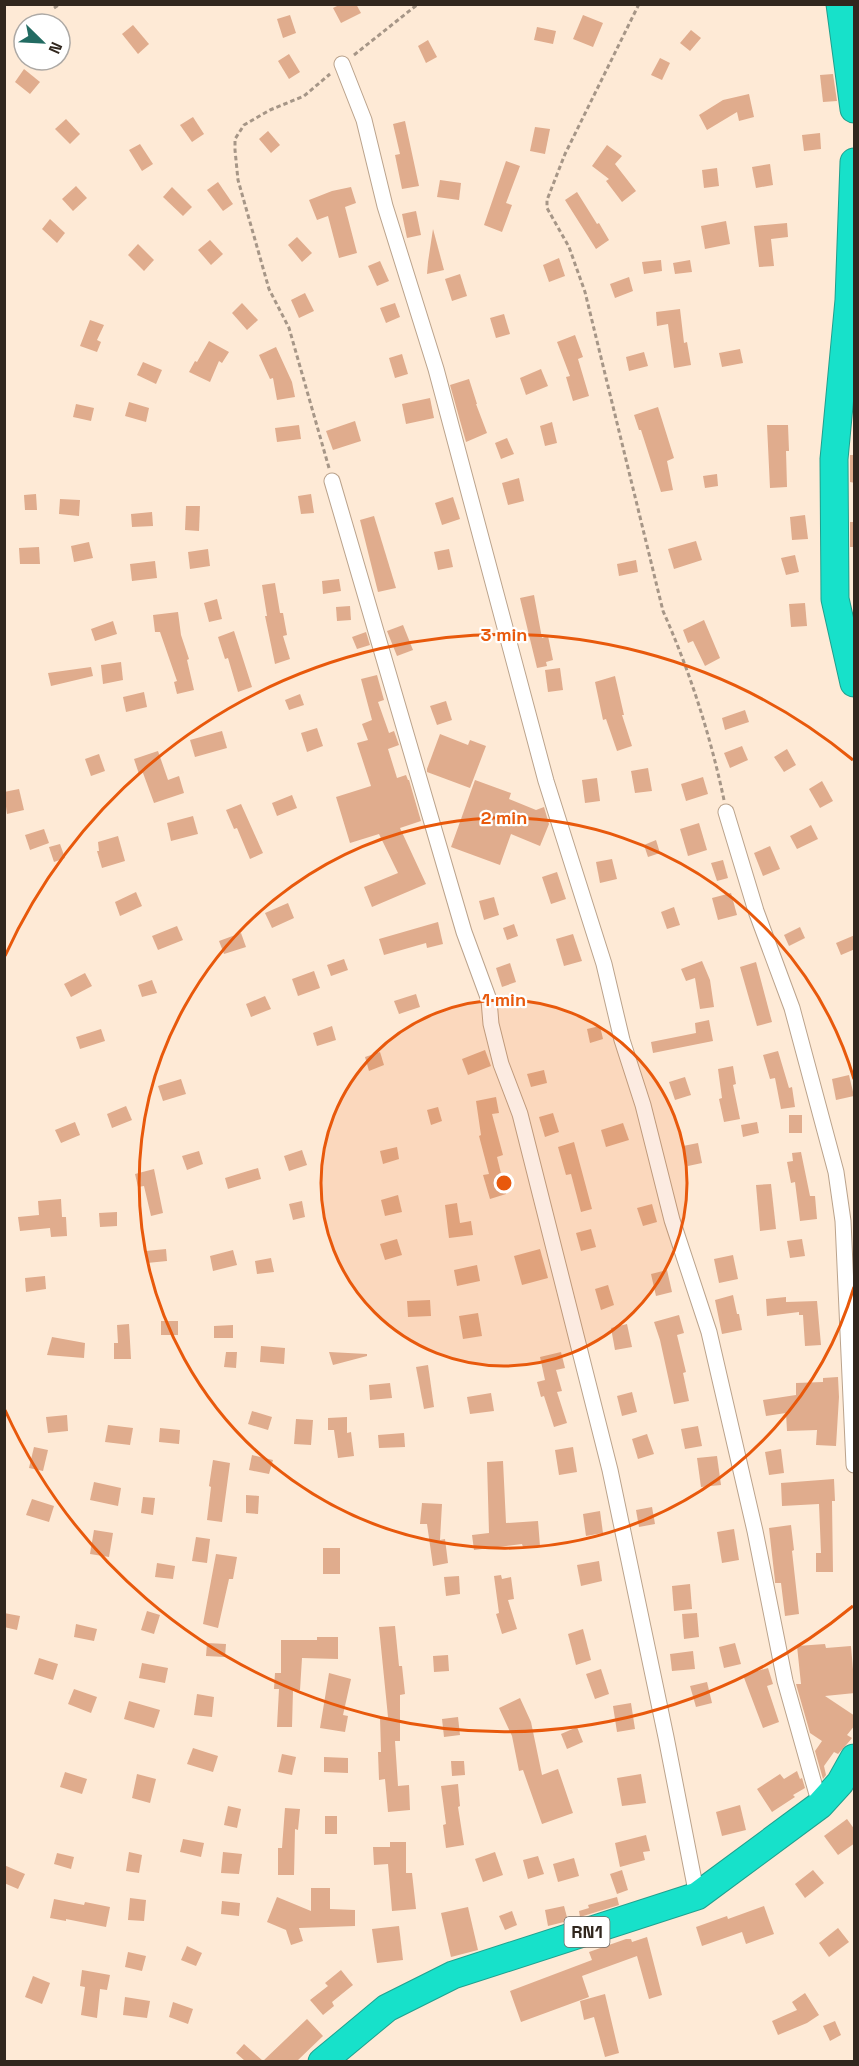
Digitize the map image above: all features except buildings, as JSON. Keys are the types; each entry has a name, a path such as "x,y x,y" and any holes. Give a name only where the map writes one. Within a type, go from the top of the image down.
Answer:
{"highway":[{"path":"840,4 855,109"},
{"path":"855,162 849,300 834,459 834,599 855,683"},
{"name":"RN1","path":"322,2061 387,2008 453,1975 697,1896 820,1805 840,1783 855,1758"}],"street":[{"path":"342,64 364,120 385,206 436,369 546,781 604,964 622,1040 643,1105 672,1220 709,1332 755,1531 785,1681 820,1805"},
{"path":"333,481 464,932 489,1000 491,1024 501,1064 520,1114 610,1470 697,1896"},
{"path":"726,812 756,911 792,1008 836,1172 843,1221 855,1465"}],"path":[{"path":"54,8 60,4"},
{"path":"333,481 289,328 270,289 238,180 235,139 244,125 270,110 304,96 418,4"},
{"path":"639,4 565,154 547,200 547,208 569,247 585,291 663,611 683,655 704,717 726,812"}]}
